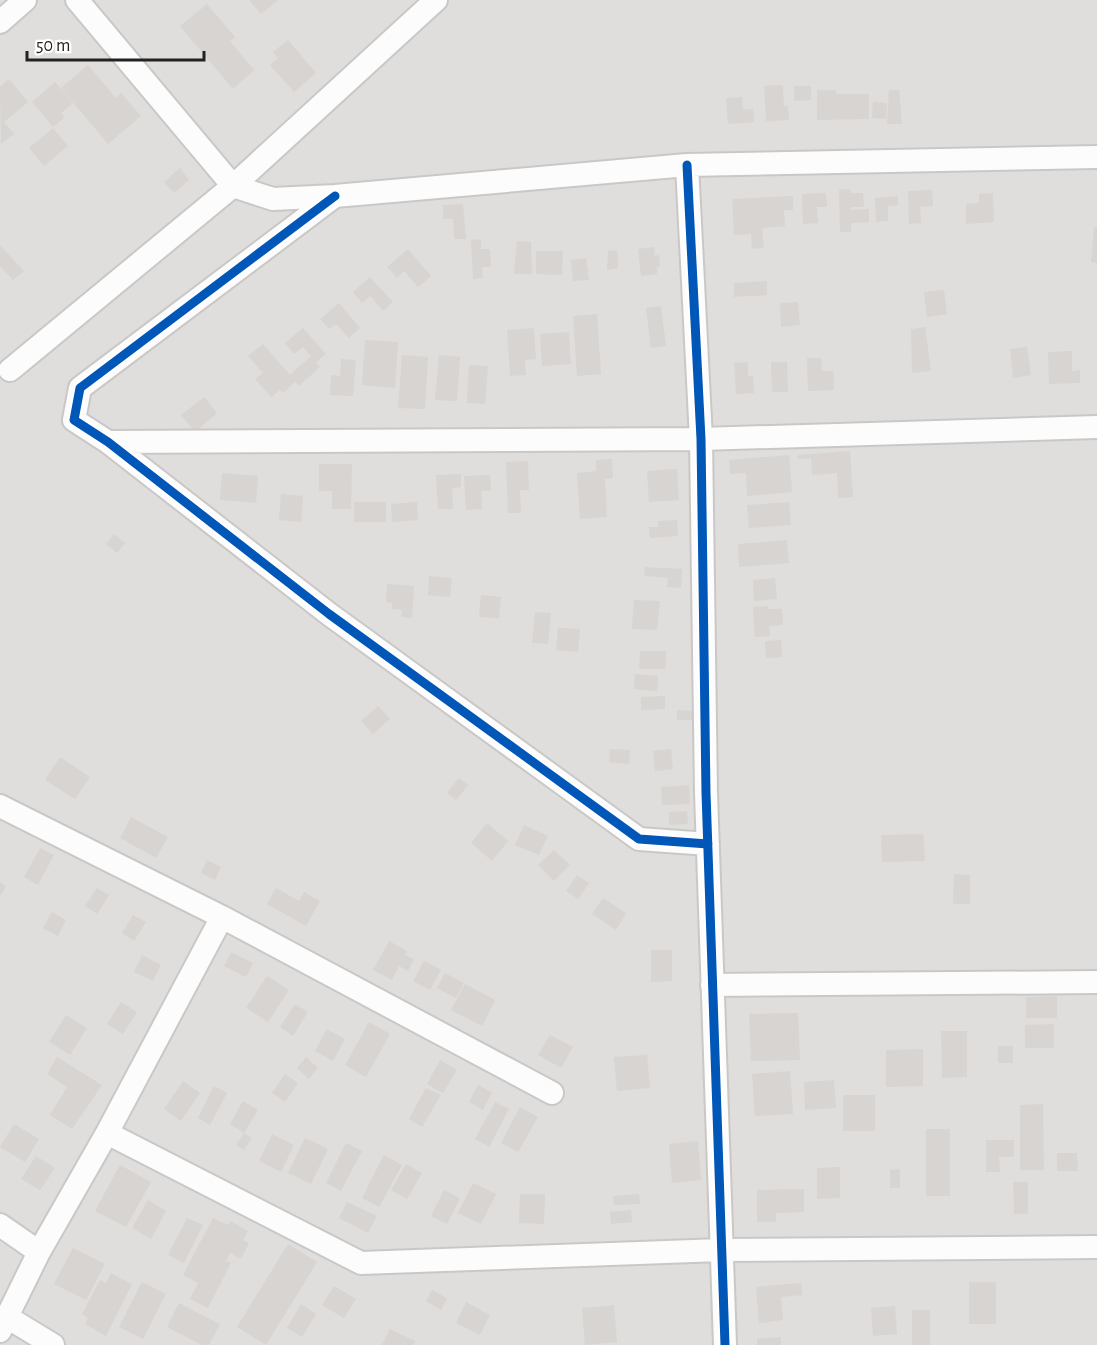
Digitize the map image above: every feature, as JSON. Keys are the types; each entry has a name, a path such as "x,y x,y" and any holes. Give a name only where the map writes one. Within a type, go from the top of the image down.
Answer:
{"street":[{"path":"0,22 26,0"},
{"path":"77,0 233,186 273,199 335,196 687,165 1097,157"},
{"path":"10,370 233,186 436,0"},
{"path":"687,165 702,439 708,844 725,1345"},
{"path":"335,196 80,388 74,420 108,441 329,614 639,839 708,844"},
{"path":"108,441 702,439 1097,427"},
{"path":"0,806 222,917 552,1093"},
{"path":"53,1345 4,1324 39,1252 107,1133 222,917"},
{"path":"712,985 1097,982"},
{"path":"107,1133 361,1263 721,1250 1097,1247"},
{"path":"0,1225 39,1252"}],"shaded area":[{"path":"0,0 1097,0 1097,1345 0,1345"}],"building":[{"path":"249,0 278,0 261,14"},
{"path":"207,4 235,37 230,41 254,70 233,89 180,26"},
{"path":"288,40 316,73 294,92 270,65 278,58 273,52"},
{"path":"88,65 116,98 121,93 141,116 108,144 61,88"},
{"path":"9,79 28,102 4,122 14,134 1,144 0,87"},
{"path":"55,82 73,103 61,113 65,117 53,127 32,102"},
{"path":"783,85 784,106 788,106 789,120 766,121 764,86"},
{"path":"794,86 811,86 811,100 794,101"},
{"path":"817,90 836,90 836,94 869,94 869,119 817,120"},
{"path":"889,90 899,90 902,124 887,124"},
{"path":"742,97 743,110 753,109 754,122 728,124 726,98"},
{"path":"873,102 887,103 886,119 872,118"},
{"path":"53,128 68,146 44,166 29,148"},
{"path":"180,168 189,180 174,193 164,182"},
{"path":"850,189 850,193 863,193 864,207 851,207 850,210 869,209 869,222 851,223 851,232 840,232 839,190"},
{"path":"932,190 933,206 920,207 921,223 909,224 908,191"},
{"path":"826,193 827,207 817,207 818,223 803,224 802,194"},
{"path":"993,193 994,222 966,224 966,204 979,203 979,194"},
{"path":"793,196 793,210 784,210 785,226 762,228 764,248 752,249 751,234 734,235 732,199"},
{"path":"898,196 898,205 888,206 888,221 876,222 875,198"},
{"path":"463,204 466,239 454,239 453,219 443,219 443,205"},
{"path":"1094,227 1097,227 1097,263 1091,262"},
{"path":"481,239 481,249 490,249 491,267 482,267 483,278 473,279 471,240"},
{"path":"517,241 531,242 532,274 514,274"},
{"path":"0,245 24,271 13,280 0,266"},
{"path":"654,247 655,256 659,255 660,267 657,267 657,274 641,276 638,249"},
{"path":"408,249 431,276 418,287 404,271 397,278 387,267"},
{"path":"617,250 618,268 607,270 608,251"},
{"path":"536,251 563,251 562,275 536,274"},
{"path":"586,258 589,280 573,281 571,260"},
{"path":"370,277 393,302 383,311 370,296 362,303 353,292"},
{"path":"767,281 767,295 734,297 734,283"},
{"path":"944,290 947,314 927,317 924,292"},
{"path":"798,302 800,325 781,327 780,303"},
{"path":"339,303 360,328 349,338 336,324 329,329 320,319"},
{"path":"661,306 666,346 651,348 646,308"},
{"path":"597,314 601,374 577,376 573,316"},
{"path":"925,327 931,371 912,373 911,329"},
{"path":"303,328 326,354 316,362 320,367 299,386 295,382 283,393 280,390 271,397 255,379 263,373 248,356 263,344 290,375 311,356 303,347 294,354 285,343"},
{"path":"534,328 536,359 525,360 526,375 510,376 507,330"},
{"path":"569,332 571,364 542,366 540,334"},
{"path":"365,340 398,342 395,388 362,385"},
{"path":"1027,347 1031,375 1013,378 1010,349"},
{"path":"1072,351 1072,371 1080,370 1080,383 1049,384 1048,352"},
{"path":"402,355 428,357 425,409 398,408"},
{"path":"439,355 460,357 457,401 435,400"},
{"path":"807,358 821,358 822,371 833,371 834,390 808,391"},
{"path":"341,359 356,360 353,396 330,395 331,375 340,376"},
{"path":"748,362 748,376 753,376 754,393 736,394 734,363"},
{"path":"771,362 787,362 788,392 772,392"},
{"path":"469,365 488,366 485,404 467,403"},
{"path":"204,397 217,413 195,432 181,415"},
{"path":"850,451 853,497 838,498 837,473 812,475 811,458 798,459 798,455"},
{"path":"789,455 792,492 747,496 746,473 730,474 729,460"},
{"path":"612,459 613,478 605,479 607,517 580,519 577,473 596,471 596,460"},
{"path":"528,461 529,490 520,490 521,513 508,513 506,462"},
{"path":"319,464 352,464 351,509 332,509 332,491 319,491"},
{"path":"677,469 679,500 649,502 647,471"},
{"path":"222,473 258,476 256,503 220,500"},
{"path":"461,474 461,487 452,488 453,509 438,509 436,475"},
{"path":"490,475 491,490 481,491 482,509 466,510 464,476"},
{"path":"281,494 303,496 301,522 279,520"},
{"path":"354,502 386,502 386,522 354,522"},
{"path":"417,502 418,520 392,522 391,504"},
{"path":"789,502 791,525 749,528 747,505"},
{"path":"677,520 678,536 650,538 649,527 658,527 658,521"},
{"path":"114,534 125,543 117,553 106,544"},
{"path":"787,540 789,563 739,567 738,544"},
{"path":"645,567 682,569 681,588 667,587 668,578 644,576"},
{"path":"429,576 452,578 450,597 428,595"},
{"path":"775,578 777,599 754,601 753,580"},
{"path":"387,584 414,586 412,618 401,617 402,610 392,609 392,603 386,602"},
{"path":"481,595 501,597 499,618 479,617"},
{"path":"634,600 660,601 657,630 632,629"},
{"path":"768,606 768,609 782,609 783,625 769,626 770,636 755,637 753,607"},
{"path":"535,612 551,613 548,644 532,643"},
{"path":"558,628 580,629 578,652 556,650"},
{"path":"781,640 782,657 766,658 765,641"},
{"path":"640,651 666,651 665,669 639,669"},
{"path":"635,674 658,676 657,691 634,689"},
{"path":"665,696 665,709 641,710 641,697"},
{"path":"378,706 390,719 373,734 361,721"},
{"path":"677,710 692,711 692,720 677,720"},
{"path":"610,749 630,750 629,764 609,762"},
{"path":"671,749 673,769 655,771 653,751"},
{"path":"60,757 90,777 75,799 45,780"},
{"path":"459,778 468,785 456,800 447,793"},
{"path":"689,785 690,804 662,805 661,787"},
{"path":"687,811 688,824 669,825 669,812"},
{"path":"131,817 168,837 156,858 120,838"},
{"path":"487,823 508,841 492,861 471,843"},
{"path":"524,825 548,836 539,855 515,845"},
{"path":"923,834 925,861 882,862 881,835"},
{"path":"40,848 54,855 38,885 24,877"},
{"path":"554,850 570,865 554,881 538,865"},
{"path":"207,860 221,867 215,880 201,873"},
{"path":"954,874 970,875 970,904 953,904"},
{"path":"577,875 589,883 578,899 566,891"},
{"path":"0,882 6,886 0,896"},
{"path":"97,888 109,895 97,914 85,906"},
{"path":"276,888 299,901 304,892 320,901 306,926 267,904"},
{"path":"603,898 626,913 616,930 592,914"},
{"path":"52,912 66,920 58,936 43,928"},
{"path":"133,915 146,922 134,941 122,933"},
{"path":"389,941 407,951 405,955 414,959 408,971 399,966 392,980 373,970"},
{"path":"651,950 672,950 672,981 651,982"},
{"path":"231,952 253,963 246,977 224,966"},
{"path":"142,955 161,965 153,981 134,972"},
{"path":"424,961 441,970 430,990 413,981"},
{"path":"445,973 464,983 456,998 437,988"},
{"path":"267,976 289,990 268,1022 246,1008"},
{"path":"465,984 495,1000 482,1026 451,1010"},
{"path":"1057,996 1057,1018 1026,1018 1026,997"},
{"path":"121,1002 137,1012 123,1034 107,1024"},
{"path":"295,1004 308,1012 293,1036 280,1027"},
{"path":"798,1013 800,1060 751,1061 749,1014"},
{"path":"66,1015 87,1028 70,1055 49,1042"},
{"path":"369,1022 390,1034 366,1077 345,1065"},
{"path":"1054,1024 1054,1048 1025,1048 1025,1025"},
{"path":"327,1029 345,1039 333,1061 315,1051"},
{"path":"941,1031 967,1031 967,1077 942,1078"},
{"path":"550,1035 573,1047 561,1068 538,1055"},
{"path":"998,1046 1013,1046 1013,1063 998,1063"},
{"path":"923,1049 923,1086 886,1087 886,1050"},
{"path":"647,1055 650,1088 617,1091 614,1057"},
{"path":"57,1057 102,1085 72,1129 50,1115 67,1087 47,1074"},
{"path":"306,1057 318,1068 309,1079 297,1068"},
{"path":"440,1060 457,1070 443,1093 427,1084"},
{"path":"790,1071 793,1114 755,1116 752,1074"},
{"path":"285,1074 298,1083 285,1102 272,1093"},
{"path":"834,1080 836,1108 805,1110 804,1082"},
{"path":"183,1081 200,1093 181,1121 164,1109"},
{"path":"478,1085 492,1093 483,1110 469,1102"},
{"path":"214,1086 227,1093 210,1125 198,1118"},
{"path":"426,1088 441,1095 422,1127 409,1119"},
{"path":"843,1095 875,1095 875,1131 843,1131"},
{"path":"243,1101 258,1110 244,1133 230,1124"},
{"path":"495,1102 509,1109 489,1147 475,1139"},
{"path":"1043,1104 1044,1170 1020,1170 1020,1105"},
{"path":"520,1107 538,1117 518,1152 501,1143"},
{"path":"14,1124 39,1139 25,1162 0,1147"},
{"path":"926,1129 950,1129 950,1196 926,1196"},
{"path":"244,1133 252,1138 244,1150 236,1145"},
{"path":"272,1134 294,1145 281,1172 259,1161"},
{"path":"305,1138 328,1149 311,1184 288,1173"},
{"path":"986,1140 1014,1140 1014,1157 999,1157 1000,1172 986,1172"},
{"path":"698,1141 701,1180 672,1183 669,1144"},
{"path":"346,1143 362,1151 341,1191 326,1183"},
{"path":"1057,1153 1077,1153 1078,1171 1057,1171"},
{"path":"384,1155 402,1165 379,1207 362,1198"},
{"path":"36,1156 55,1168 40,1190 21,1179"},
{"path":"406,1164 422,1173 407,1199 391,1190"},
{"path":"120,1165 151,1182 126,1227 95,1211"},
{"path":"840,1167 840,1198 817,1199 817,1168"},
{"path":"900,1169 900,1188 890,1188 890,1170"},
{"path":"1013,1182 1028,1182 1028,1214 1014,1214"},
{"path":"473,1183 496,1194 481,1224 458,1213"},
{"path":"804,1189 804,1212 776,1213 776,1222 757,1222 757,1190"},
{"path":"444,1190 460,1198 447,1224 431,1216"},
{"path":"520,1194 545,1194 544,1224 519,1223"},
{"path":"639,1194 640,1204 614,1205 613,1196"},
{"path":"148,1200 166,1211 151,1239 132,1228"},
{"path":"347,1202 377,1216 368,1233 339,1218"},
{"path":"631,1210 632,1222 611,1224 610,1212"},
{"path":"187,1218 203,1225 184,1263 168,1255"},
{"path":"213,1218 228,1225 231,1221 248,1231 243,1240 249,1243 241,1259 230,1253 226,1261 231,1263 208,1308 190,1299 198,1283 183,1275"},
{"path":"288,1244 317,1262 266,1345 237,1327"},
{"path":"73,1248 105,1264 86,1300 54,1284"},
{"path":"111,1273 132,1284 106,1336 85,1324 88,1318 82,1314 100,1280 106,1283"},
{"path":"142,1282 166,1294 143,1339 119,1327"},
{"path":"969,1282 996,1282 996,1324 969,1324"},
{"path":"801,1283 802,1295 781,1297 783,1320 759,1323 756,1287"},
{"path":"334,1286 356,1299 344,1318 322,1305"},
{"path":"432,1290 447,1298 441,1310 426,1301"},
{"path":"466,1302 490,1315 480,1335 456,1323"},
{"path":"179,1303 220,1324 209,1345 202,1345 167,1327"},
{"path":"301,1304 316,1314 302,1337 287,1328"},
{"path":"614,1305 617,1342 585,1345 582,1308"},
{"path":"895,1306 897,1334 873,1336 871,1308"},
{"path":"912,1310 930,1310 930,1345 912,1345"},
{"path":"390,1329 415,1341 413,1345 382,1345"},
{"path":"781,1337 781,1345 757,1345 757,1339"}],"cycle path":[{"path":"687,165 701,439 706,793 725,1345"},
{"path":"335,196 80,388 74,420 108,442 329,614 639,839 708,844"}]}
